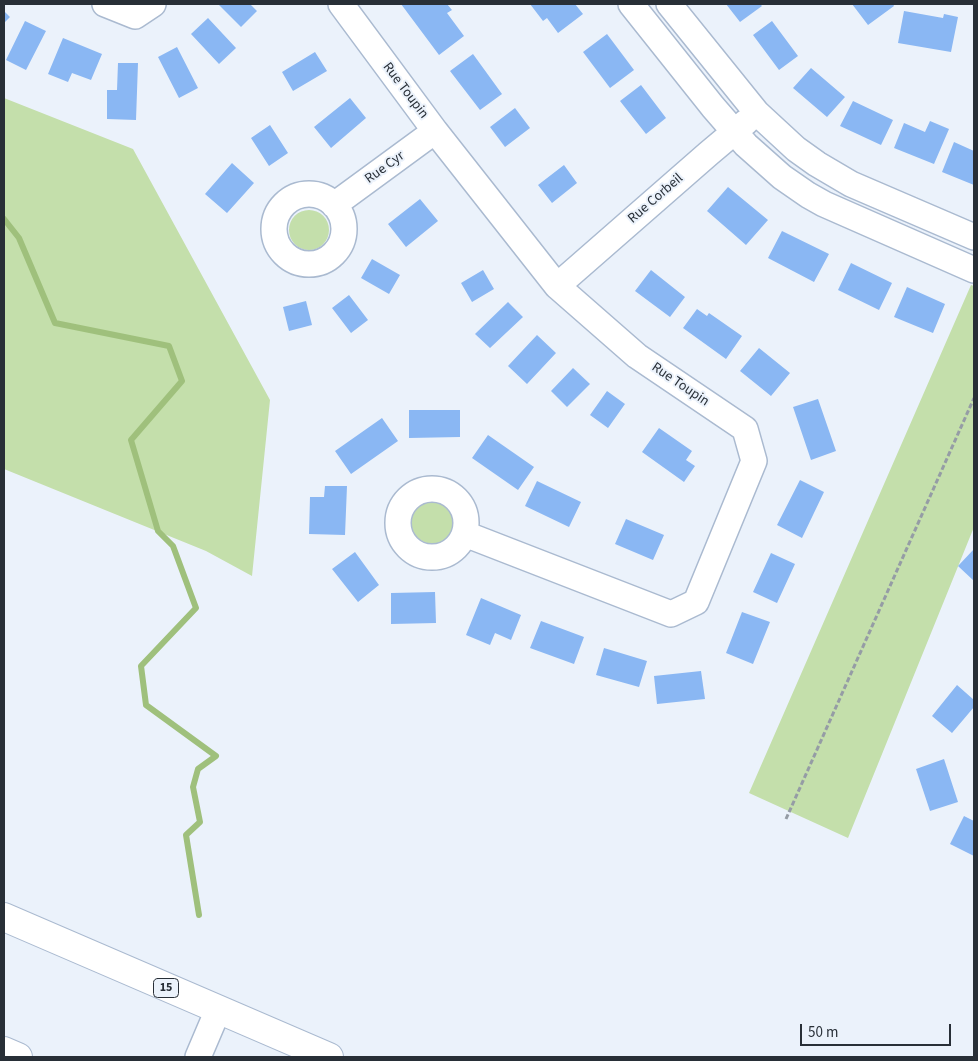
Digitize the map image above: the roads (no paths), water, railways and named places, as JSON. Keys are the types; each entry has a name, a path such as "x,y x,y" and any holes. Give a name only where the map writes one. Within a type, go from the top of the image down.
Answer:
{"highway":[{"name":"15","path":"4,918 329,1057"},
{"path":"4,1051 18,1057"}],"street":[{"path":"104,4 135,16 153,4"},
{"name":"Rue Toupin","path":"340,4 435,131 557,286 637,356 745,429 754,461 696,602 671,614 465,534"},
{"path":"631,4 713,108 746,145 769,167 808,195 846,214 974,270"},
{"path":"669,4 757,114 796,149 839,178 974,237"},
{"name":"Rue Corbeil","path":"557,286 757,114"},
{"name":"Rue Cyr","path":"334,205 435,131"},
{"path":"198,1057 218,1010"}],"waterway":[{"path":"4,219 19,238 55,323 169,346 182,381 131,440 158,531 173,546 196,608 141,666 146,705 216,756 198,769 193,787 200,822 186,835 199,915"}]}
